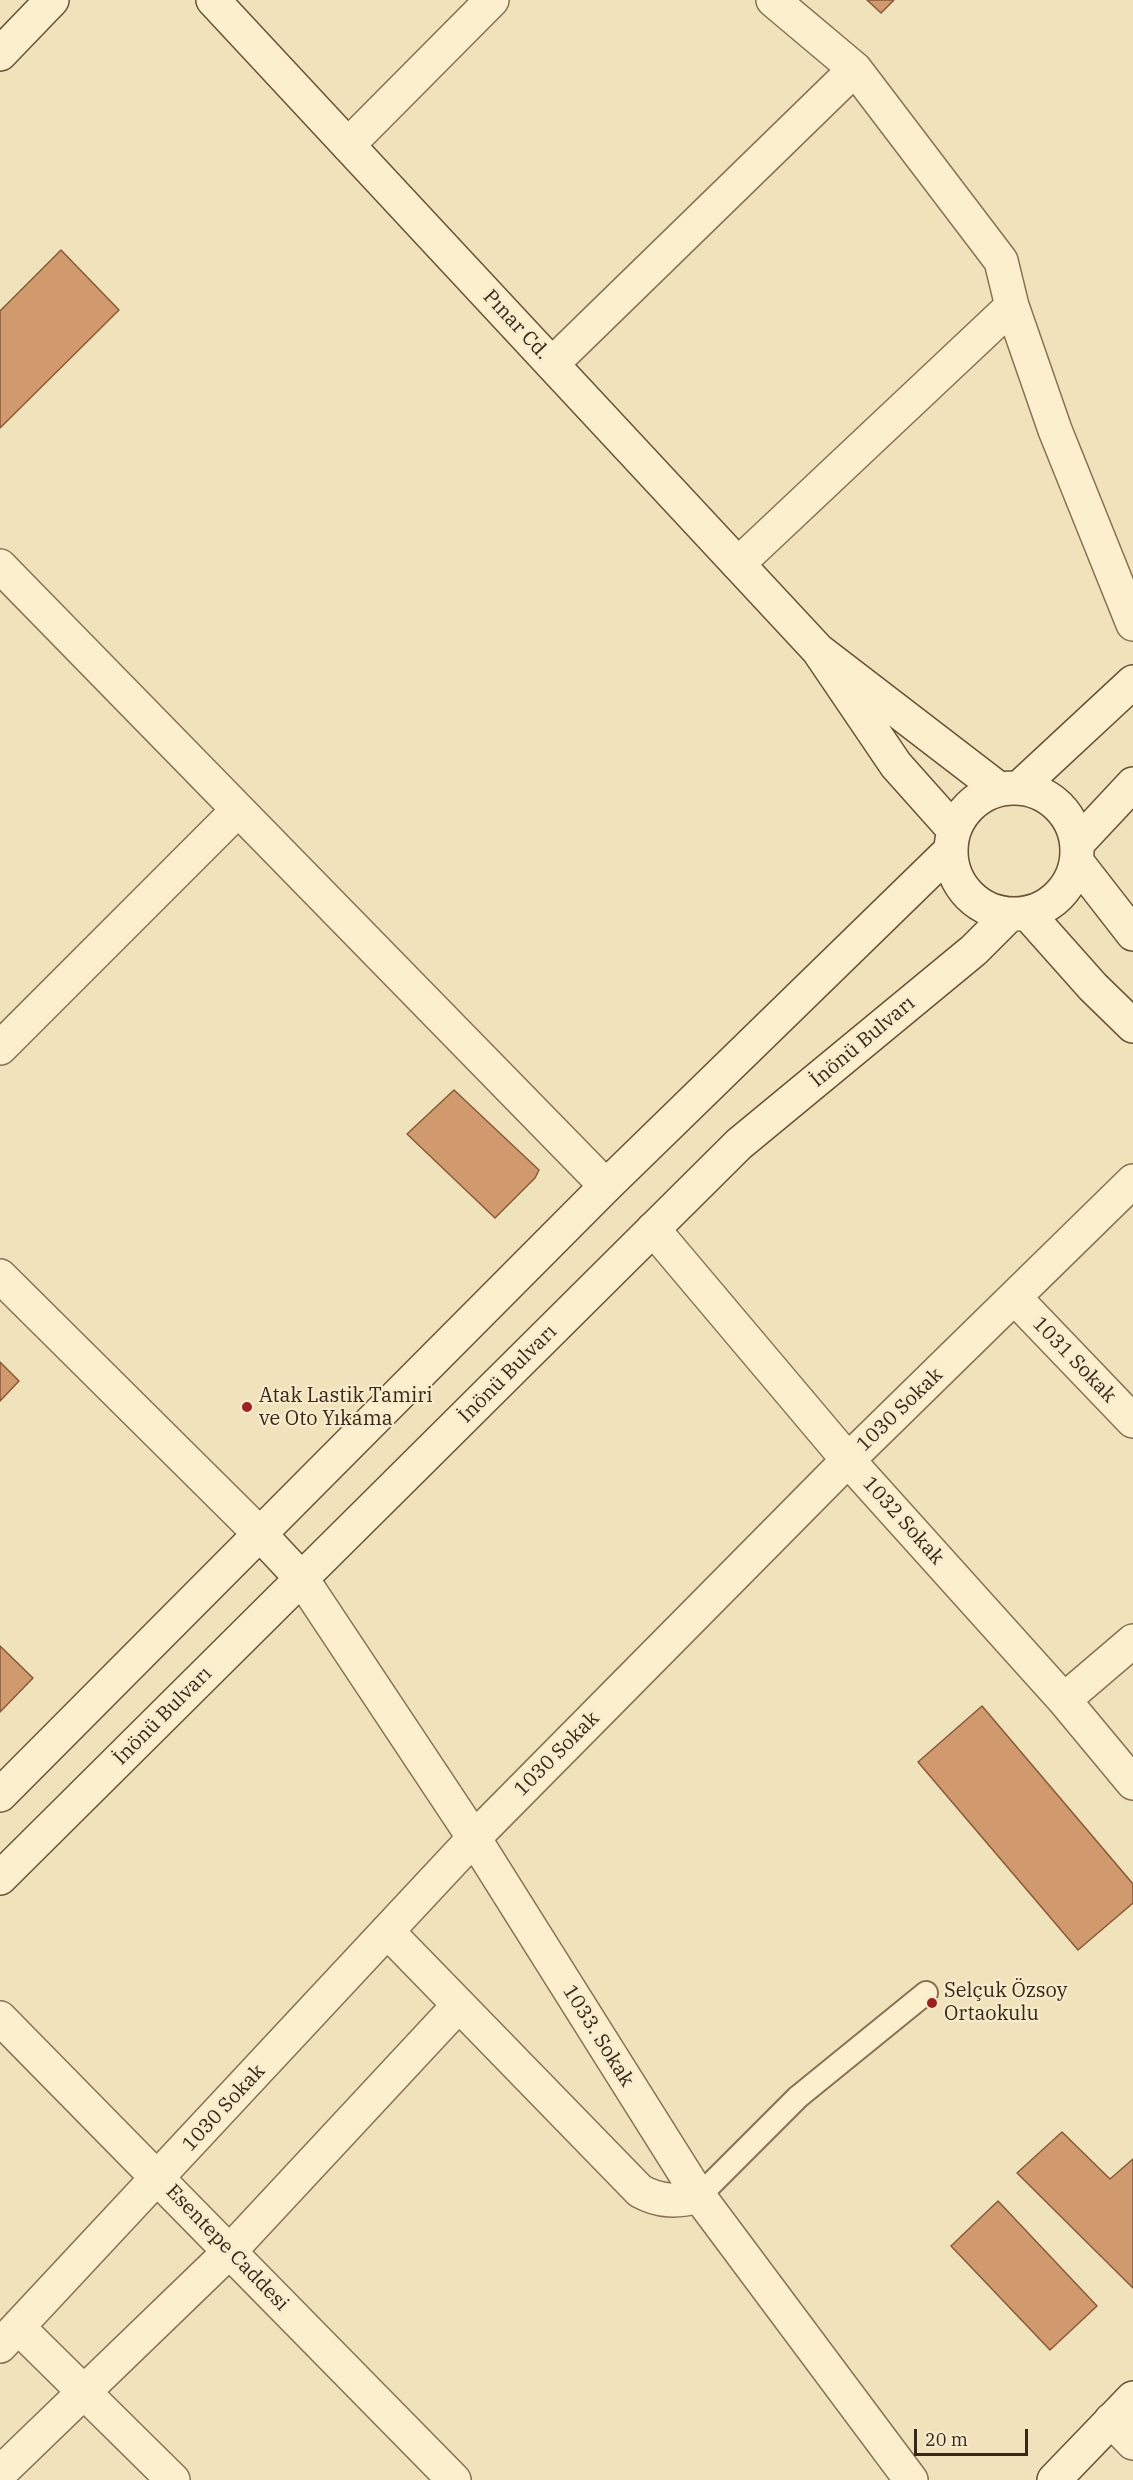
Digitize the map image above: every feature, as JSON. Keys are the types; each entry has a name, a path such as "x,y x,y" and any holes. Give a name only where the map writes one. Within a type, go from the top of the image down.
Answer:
{"street":[{"path":"0,54 52,0"},
{"name":"Pınar Cd.","path":"213,0 818,650"},
{"path":"348,145 492,0"},
{"path":"773,0 855,69 1001,261 1012,306 1055,430 1133,624"},
{"path":"552,364 855,69"},
{"path":"738,564 1012,306"},
{"path":"0,566 606,1186"},
{"path":"818,650 1010,788 1041,794 1059,806 1071,823 1077,853 1133,934"},
{"path":"818,650 896,765 952,840 953,870 961,887 974,901 991,910 1018,914 1046,907 1060,895 1071,880 1077,853 1133,784"},
{"path":"0,1795 952,840 964,811 980,797 1010,788 1133,682"},
{"path":"0,1048 238,810"},
{"path":"1018,914 1133,1026"},
{"name":"İnönü Bulvarı","path":"0,1878 739,1144 1018,914"},
{"name":"1030 Sokak","path":"9,2336 159,2178 474,1838 848,1460 1133,1181"},
{"name":"1032 Sokak","path":"653,1229 848,1460 1064,1700 1133,1783"},
{"name":"1033. Sokak","path":"0,1276 259,1533 302,1579 474,1838 699,2196 911,2480"},
{"name":"1031 Sokak","path":"1015,1298 1133,1422"},
{"path":"1064,1700 1133,1641"},
{"path":"387,1931 640,2191 663,2200 681,2201 699,2196"},
{"path":"0,2473 230,2251 459,2005"},
{"name":"Esentepe Caddesi","path":"0,2018 454,2480"},
{"path":"9,2336 84,2392 173,2480"},
{"path":"1054,2480 1122,2409 1133,2443"}],"lane":[{"path":"699,2196 798,2097 926,1993"}],"building":[{"path":"867,0 894,0 881,13"},
{"path":"61,250 119,310 0,428 0,311"},
{"path":"454,1090 539,1170 535,1178 495,1218 407,1134"},
{"path":"0,1362 19,1381 0,1401"},
{"path":"0,1646 33,1678 0,1712"},
{"path":"982,1706 1133,1884 1133,1903 1078,1950 918,1762"},
{"path":"1062,2132 1110,2179 1133,2159 1133,2288 1017,2173"},
{"path":"998,2201 1097,2306 1050,2350 951,2246"}],"place":[{"name":"Atak Lastik Tamiri ve Oto Yıkama","path":"247,1407"},
{"name":"Selçuk Özsoy Ortaokulu","path":"932,2003"}]}
